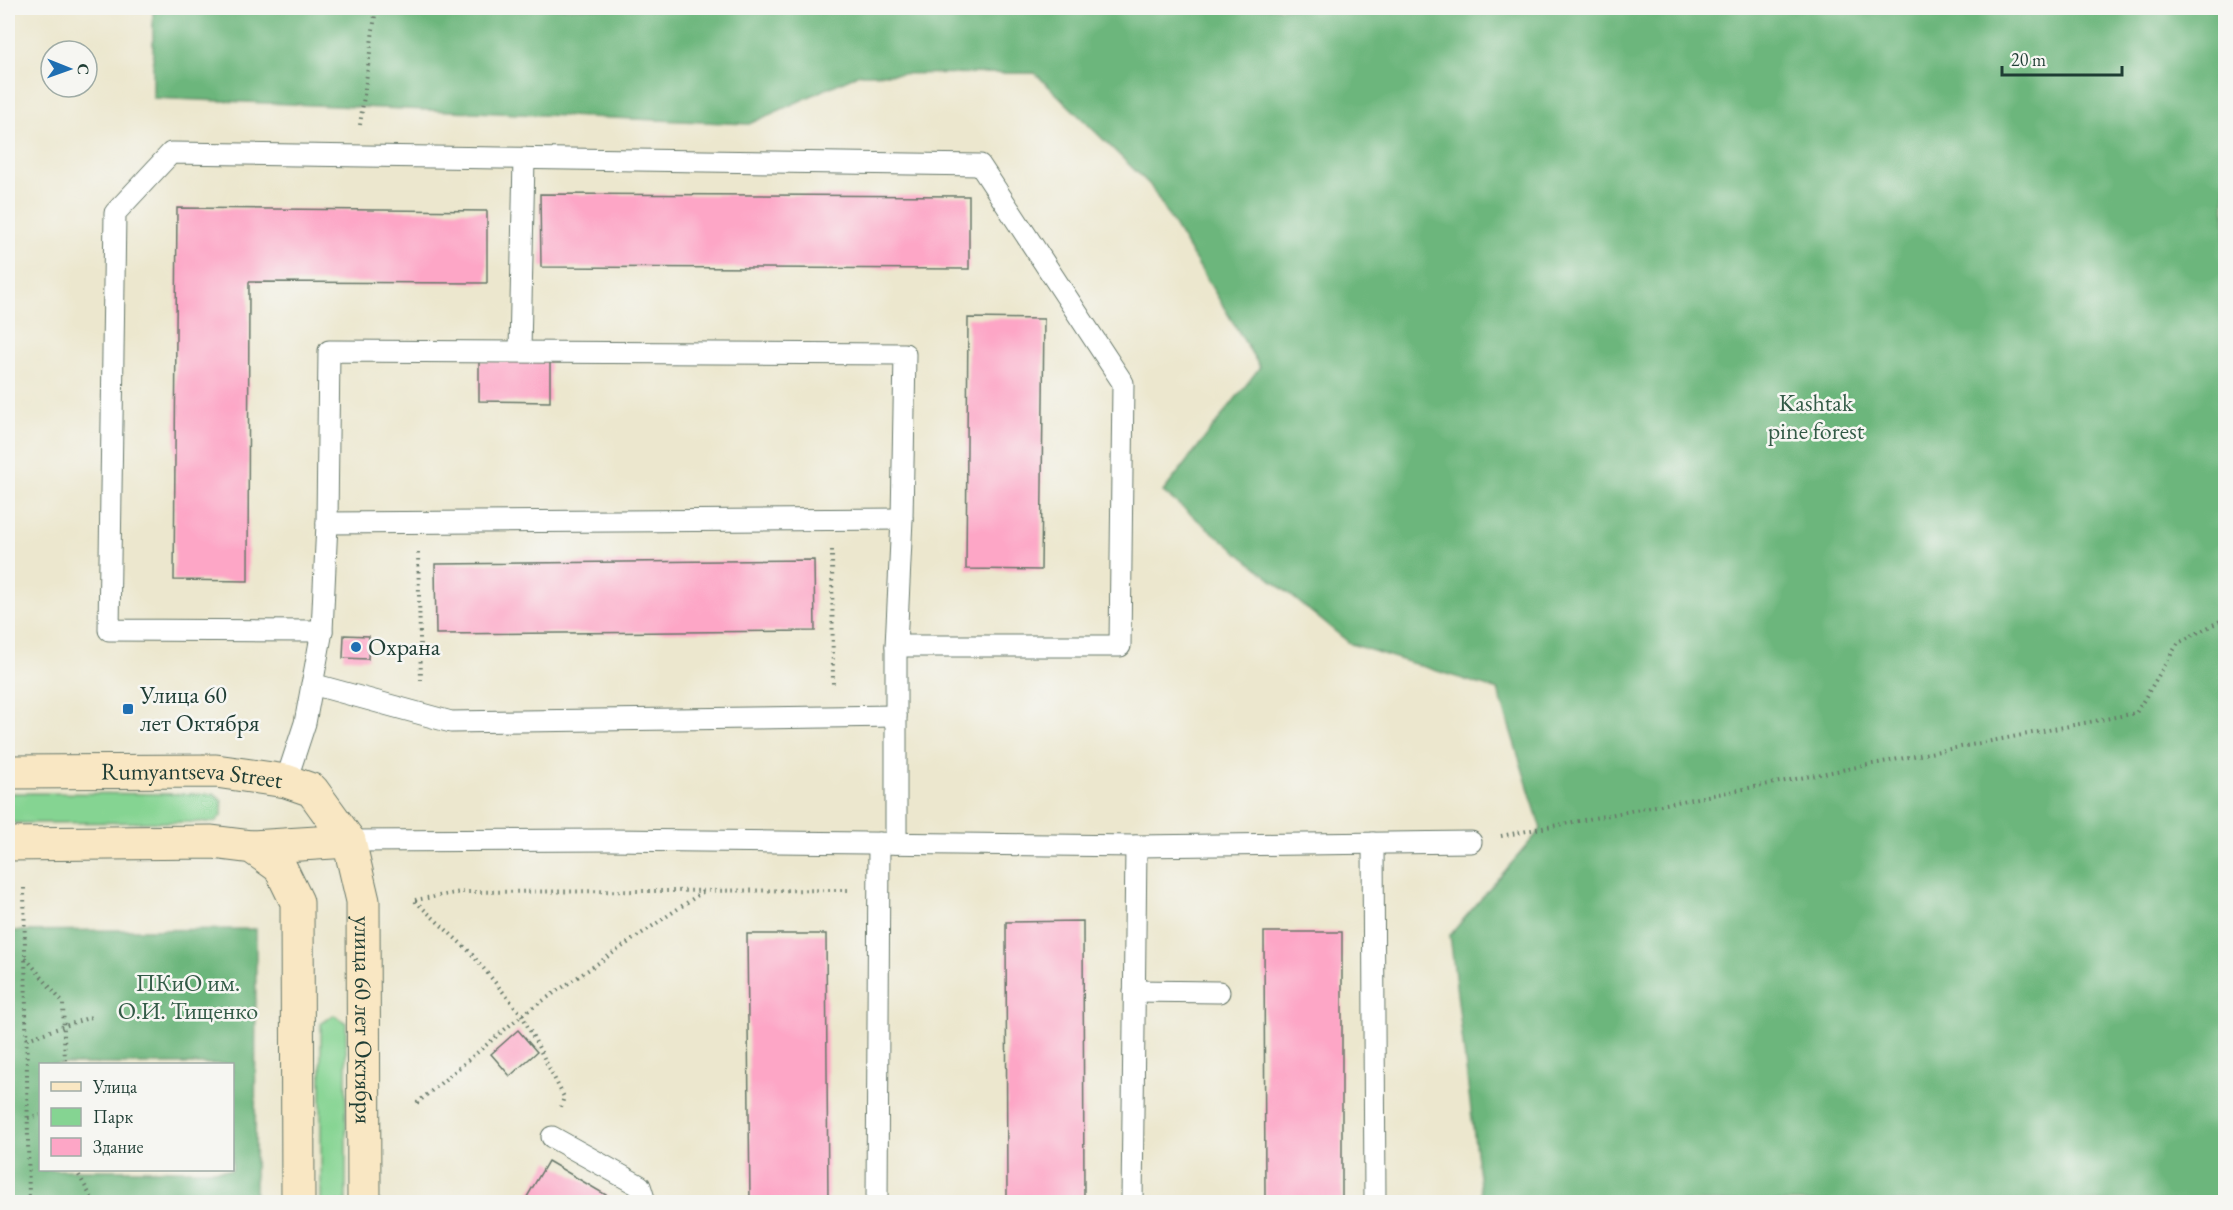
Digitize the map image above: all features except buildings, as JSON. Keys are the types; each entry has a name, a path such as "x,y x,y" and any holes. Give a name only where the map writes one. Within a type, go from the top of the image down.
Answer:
{"main road":[{"name":"Rumyantseva Street","path":"8,772 216,771 286,781 312,790 349,841"},
{"path":"8,844 212,842 252,847 349,841"},
{"name":"улица 60 лет Октября","path":"349,841 363,901 364,1203"},
{"path":"252,847 280,867 297,902 298,1203"}],"lane":[{"path":"322,631 109,630 115,213 171,153 980,165 1124,383 1120,646 896,646"},
{"path":"520,351 524,158"},
{"path":"286,781 305,723 322,631 327,523 329,351 905,354 896,716 888,843 879,890 877,1203"},
{"path":"327,523 902,519"},
{"path":"312,684 451,723 896,716"},
{"path":"349,841 610,840 1136,846 1471,842"},
{"path":"1373,843 1376,1203"},
{"path":"1132,1203 1136,846"},
{"path":"1134,991 1219,992"},
{"path":"552,1137 640,1186 645,1203"}],"path":[{"path":"356,156 376,8"},
{"path":"832,519 833,717"},
{"path":"417,522 422,715"},
{"path":"1471,842 2136,712 2178,643 2226,618"},
{"path":"24,888 29,1203"},
{"path":"417,1103 522,1015 705,890"},
{"path":"552,1137 564,1097 522,1015 470,952 415,900 461,892 879,890"},
{"path":"25,957 63,1004 65,1063"},
{"path":"27,1039 91,1017"},
{"path":"28,1118 39,1115"},
{"path":"77,1171 94,1203"}],"green space":[{"name":"Kashtak pine forest","path":"153,8 2225,8 2225,1202 1482,1202 1450,935 1541,829 1498,690 1351,644 1163,492 1260,367 1150,185 1035,73 859,74 749,124 153,98"},
{"path":"8,793 214,794 222,801 222,815 215,822 8,823"},
{"name":"ПКиО им. О.И. Тищенко","path":"256,929 255,1202 8,1202 8,931"},
{"path":"334,1015 346,1023 346,1202 321,1202 321,1024"}],"place":[{"name":"Охрана","path":"356,647"},
{"name":"Улица 60 лет Октября","path":"128,709"}]}
